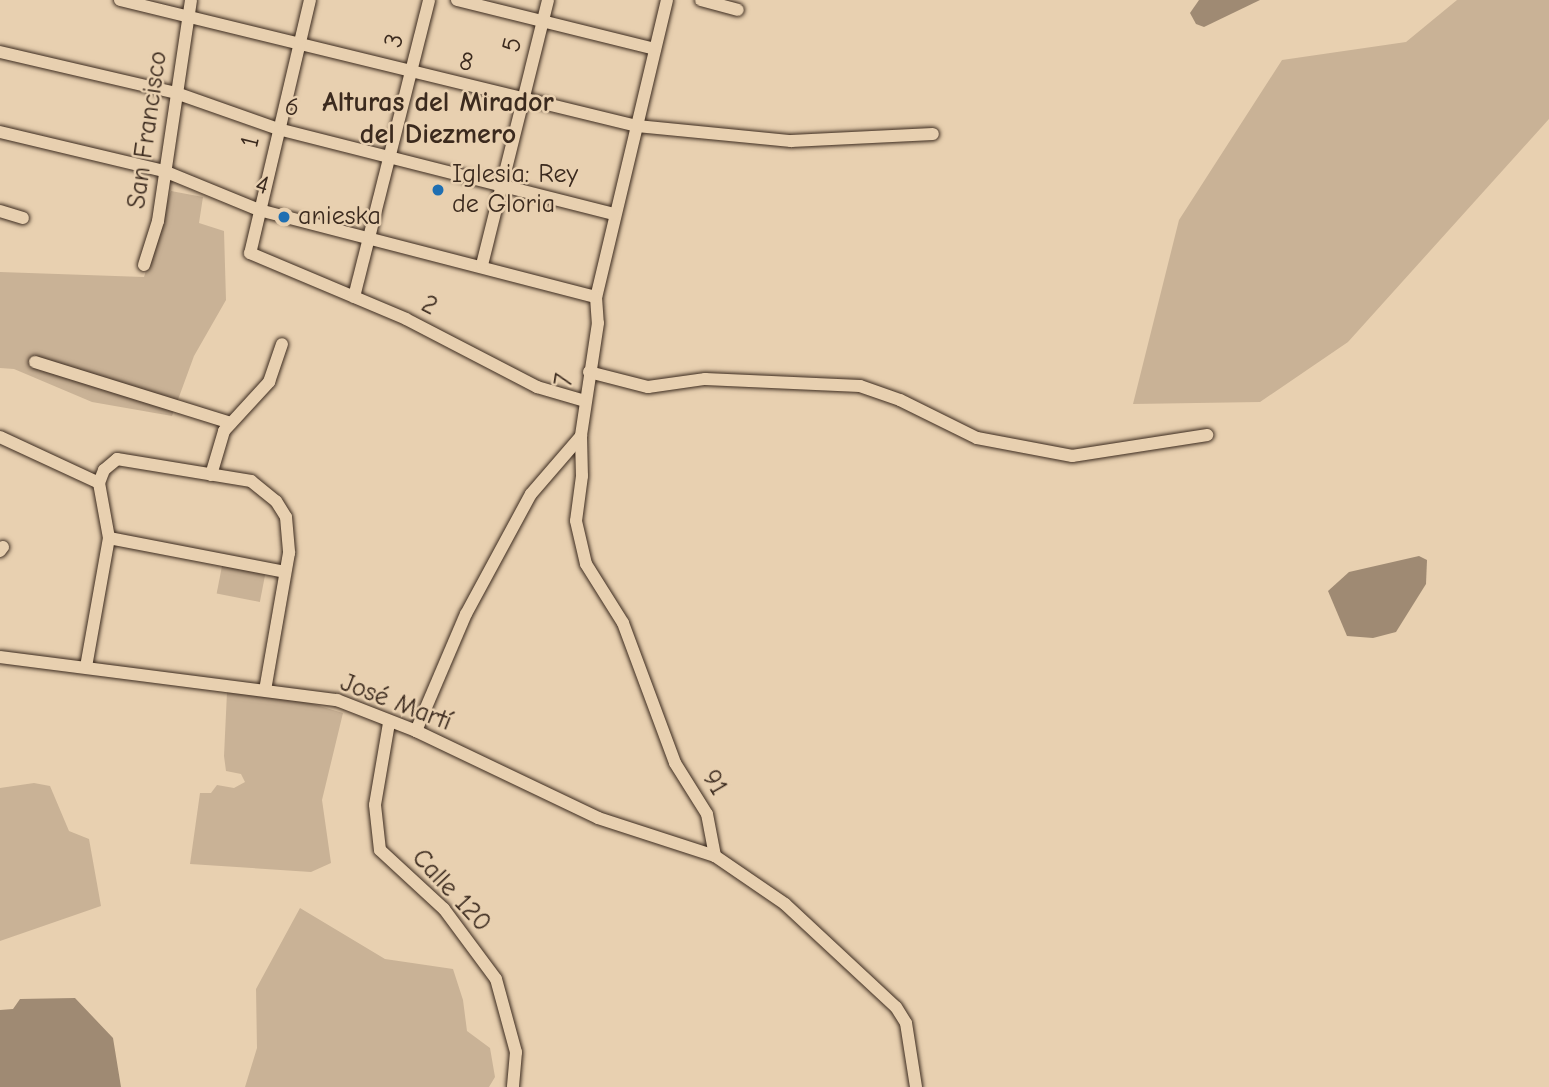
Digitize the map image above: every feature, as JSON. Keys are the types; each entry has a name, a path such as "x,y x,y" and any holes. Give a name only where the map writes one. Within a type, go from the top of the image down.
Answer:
{"street":[{"name":"8","path":"120,0 637,126 791,141 933,134"},
{"name":"San Francisco","path":"144,265 158,221 191,0"},
{"name":"1","path":"250,253 310,0"},
{"name":"3","path":"355,297 429,0"},
{"path":"457,0 655,49"},
{"name":"5","path":"482,265 548,0"},
{"name":"7","path":"581,436 598,323 596,297 667,0"},
{"path":"701,0 737,10"},
{"name":"6","path":"0,52 176,93 278,129 614,214"},
{"name":"4","path":"0,132 164,170 259,209 482,265 596,297"},
{"path":"0,211 23,218"},
{"name":"2","path":"250,253 355,297 537,387 585,401"},
{"path":"211,475 217,443 231,423 269,382 282,344"},
{"path":"35,362 231,423"},
{"path":"589,372 648,387 705,379 860,386 900,400 976,438 1072,456 1207,435"},
{"path":"416,731 466,614 531,494 581,436"},
{"name":"91","path":"581,436 582,476 576,522 586,564 623,623 676,763 707,814 715,856"},
{"path":"0,437 99,483"},
{"path":"86,667 109,538 99,483 104,470 117,459 251,481 276,501 286,517 289,553 265,690"},
{"path":"109,538 285,572"},
{"name":"José Martí","path":"0,657 337,700 389,723 416,731 598,818 715,856"},
{"name":"Calle 120","path":"389,723 375,805 380,850 451,917 496,979 516,1052 513,1087"},
{"path":"715,856 785,904 896,1007 906,1023 916,1087"}],"shaded area":[{"path":"1199,0 1260,0 1204,27 1196,24 1190,13"},
{"path":"1457,0 1549,0 1549,119 1348,342 1260,402 1133,404 1179,220 1282,60 1406,42"},
{"path":"171,191 203,197 199,223 224,231 226,300 194,356 172,416 92,402 14,369 0,368 0,272 144,277"},
{"path":"1419,556 1427,560 1426,584 1396,632 1373,638 1347,636 1328,591 1349,572"},
{"path":"222,566 265,574 260,602 217,593"},
{"path":"227,692 286,696 343,713 322,800 331,863 311,872 190,864 200,793 211,793 217,785 234,788 245,782 241,774 226,771 224,756"},
{"path":"34,783 50,786 69,831 89,839 101,906 0,941 0,788"},
{"path":"300,908 385,959 453,969 463,1000 467,1031 490,1048 495,1077 489,1087 245,1087 257,1048 256,989"},
{"path":"75,998 113,1038 121,1087 0,1087 0,1010 13,1009 20,999"}],"place":[{"name":"Iglesia: Rey de Gloria","path":"438,190"},
{"name":"anieska","path":"284,217"}],"district":[{"name":"Alturas del Mirador del Diezmero","path":"438,118"}]}
